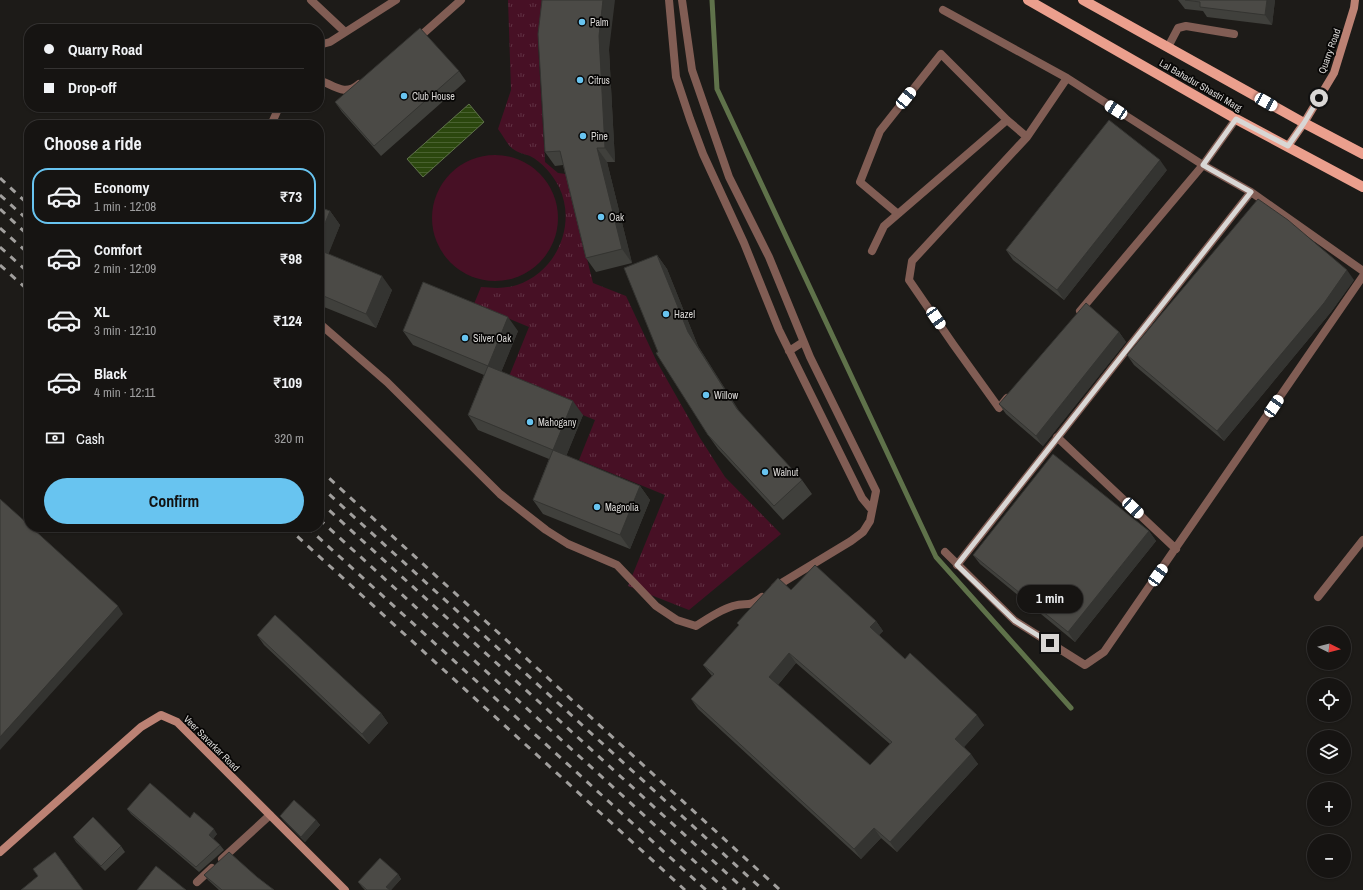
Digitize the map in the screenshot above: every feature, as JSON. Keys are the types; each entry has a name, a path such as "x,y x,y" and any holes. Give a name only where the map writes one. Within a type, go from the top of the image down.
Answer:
{"main road":[{"name":"Lal Bahadur Shastri Marg","path":"1028,0 1236,119 1363,188"},
{"name":"Lal Bahadur Shastri Marg","path":"1083,0 1096,3 1168,47 1304,123 1363,154"}],"street":[{"path":"310,0 345,32"},
{"path":"324,44 330,42 396,0"},
{"path":"410,45 462,0"},
{"path":"669,0 676,77 690,119 744,243 779,330 862,498 872,510"},
{"path":"324,327 387,382 500,494 546,530 568,544 616,565 656,606 677,620 696,626 714,614 733,606 754,604 771,589 852,541 863,532 870,521 876,491 803,342 768,257 729,177 692,70 682,0"},
{"name":"Quarry Road","path":"1288,146 1304,123 1334,72 1354,8 1355,0"},
{"path":"943,10 1067,78 1203,165 1251,192 1363,271"},
{"path":"1168,47 1178,28 1186,26 1234,34"},
{"path":"898,214 860,182 880,131 942,54 1007,120 1027,137"},
{"path":"324,82 339,90 355,88 367,78"},
{"path":"1015,390 999,408 953,344 910,280 912,261 1027,137 1067,78"},
{"path":"1075,318 1203,165 1236,119"},
{"path":"872,251 884,226 1007,120"},
{"path":"957,565 1251,192"},
{"path":"944,552 1015,621 1086,665 1104,652 1363,276"},
{"path":"789,351 803,342"},
{"path":"1058,437 1176,549"},
{"path":"1318,597 1363,540"},
{"name":"Veer Savarkar Road","path":"0,852 141,727 160,715 177,722 345,890"},
{"path":"197,882 270,815"}],"green space":[{"path":"508,0 544,0 538,44 545,162 558,173 566,174 593,283 626,296 657,362 700,438 725,477 781,534 689,610 628,586 665,495 579,460 595,420 506,384 529,327 474,304 481,287 504,288 517,285 531,279 543,269 553,258 560,245 566,216 564,201 559,187 547,169 530,156 517,152 511,147 498,129 511,90"},
{"path":"501,155 513,157 525,162 540,173 551,188 556,200 558,218 556,236 551,248 540,263 525,274 513,279 489,281 477,279 465,274 450,263 439,248 434,236 432,212 434,200 439,188 450,173 465,162 477,157"}],"shaded area":[{"path":"469,104 484,122 423,177 407,159"}],"building":[{"path":"542,0 603,0 599,36 605,148 597,148 622,249 586,258 560,151 545,152 538,34"},
{"path":"1185,0 1267,0 1265,15 1200,7 1200,2"},
{"name":"Club House","path":"420,28 459,71 374,146 335,102"},
{"path":"1109,120 1160,160 1057,290 1006,250"},
{"path":"1258,199 1288,220 1347,270 1324,303 1217,431 1127,355"},
{"path":"324,209 330,211 324,226"},
{"path":"324,252 382,276 366,314 324,296"},
{"path":"657,255 688,332 737,409 802,480 774,506 708,435 656,353 658,352 624,268"},
{"name":"Silver Oak","path":"423,282 508,317 488,366 403,331"},
{"path":"1086,303 1119,332 1036,436 999,404"},
{"name":"Mahogany","path":"488,366 573,401 553,450 468,415"},
{"name":"Magnolia","path":"553,450 640,486 620,535 533,500"},
{"path":"1053,454 1149,531 1068,632 973,555"},
{"path":"0,499 24,521 24,532 37,532 118,606 0,737"},
{"path":"815,565 876,621 870,627 905,659 910,653 977,715 955,739 971,754 890,842 874,828 854,849 691,699 714,674 703,665 739,625 737,623 778,578 791,590","holes":["789,653 892,742 870,765 769,677"]},
{"path":"275,615 381,713 362,734 257,635"},
{"path":"150,783 190,818 194,812 214,829 209,835 220,845 196,867 127,809"},
{"path":"294,800 316,820 301,837 280,816"},
{"path":"93,817 121,846 101,866 73,837"},
{"path":"55,852 83,890 21,890 38,876 33,869"},
{"path":"229,852 274,890 222,890 204,875"},
{"path":"380,858 398,874 386,887 390,890 367,890 358,882"},
{"path":"156,866 186,890 137,890"}],"waterway":[{"path":"712,0 717,89 936,557 1071,708"}],"railway":[{"path":"0,178 24,200"},
{"path":"0,195 24,217"},
{"path":"0,209 24,231"},
{"path":"0,228 24,250"},
{"path":"0,247 24,269"},
{"path":"0,265 24,287"},
{"path":"324,474 780,890"},
{"path":"324,490 763,890"},
{"path":"324,506 745,890"},
{"path":"324,524 726,890"},
{"path":"292,532 685,890"},
{"path":"312,532 706,890"}],"place":[{"name":"Palm","path":"582,22"},
{"name":"Citrus","path":"580,80"},
{"name":"Club House","path":"404,96"},
{"name":"Pine","path":"583,136"},
{"name":"Oak","path":"601,217"},
{"name":"Hazel","path":"666,314"},
{"name":"Silver Oak","path":"465,338"},
{"name":"Willow","path":"706,395"},
{"name":"Mahogany","path":"530,422"},
{"name":"Walnut","path":"765,472"},
{"name":"Magnolia","path":"597,507"}],"route":[{"path":"1050,643 1015,621 957,565 1251,192 1203,165 1236,119 1288,146 1319,98"}]}
